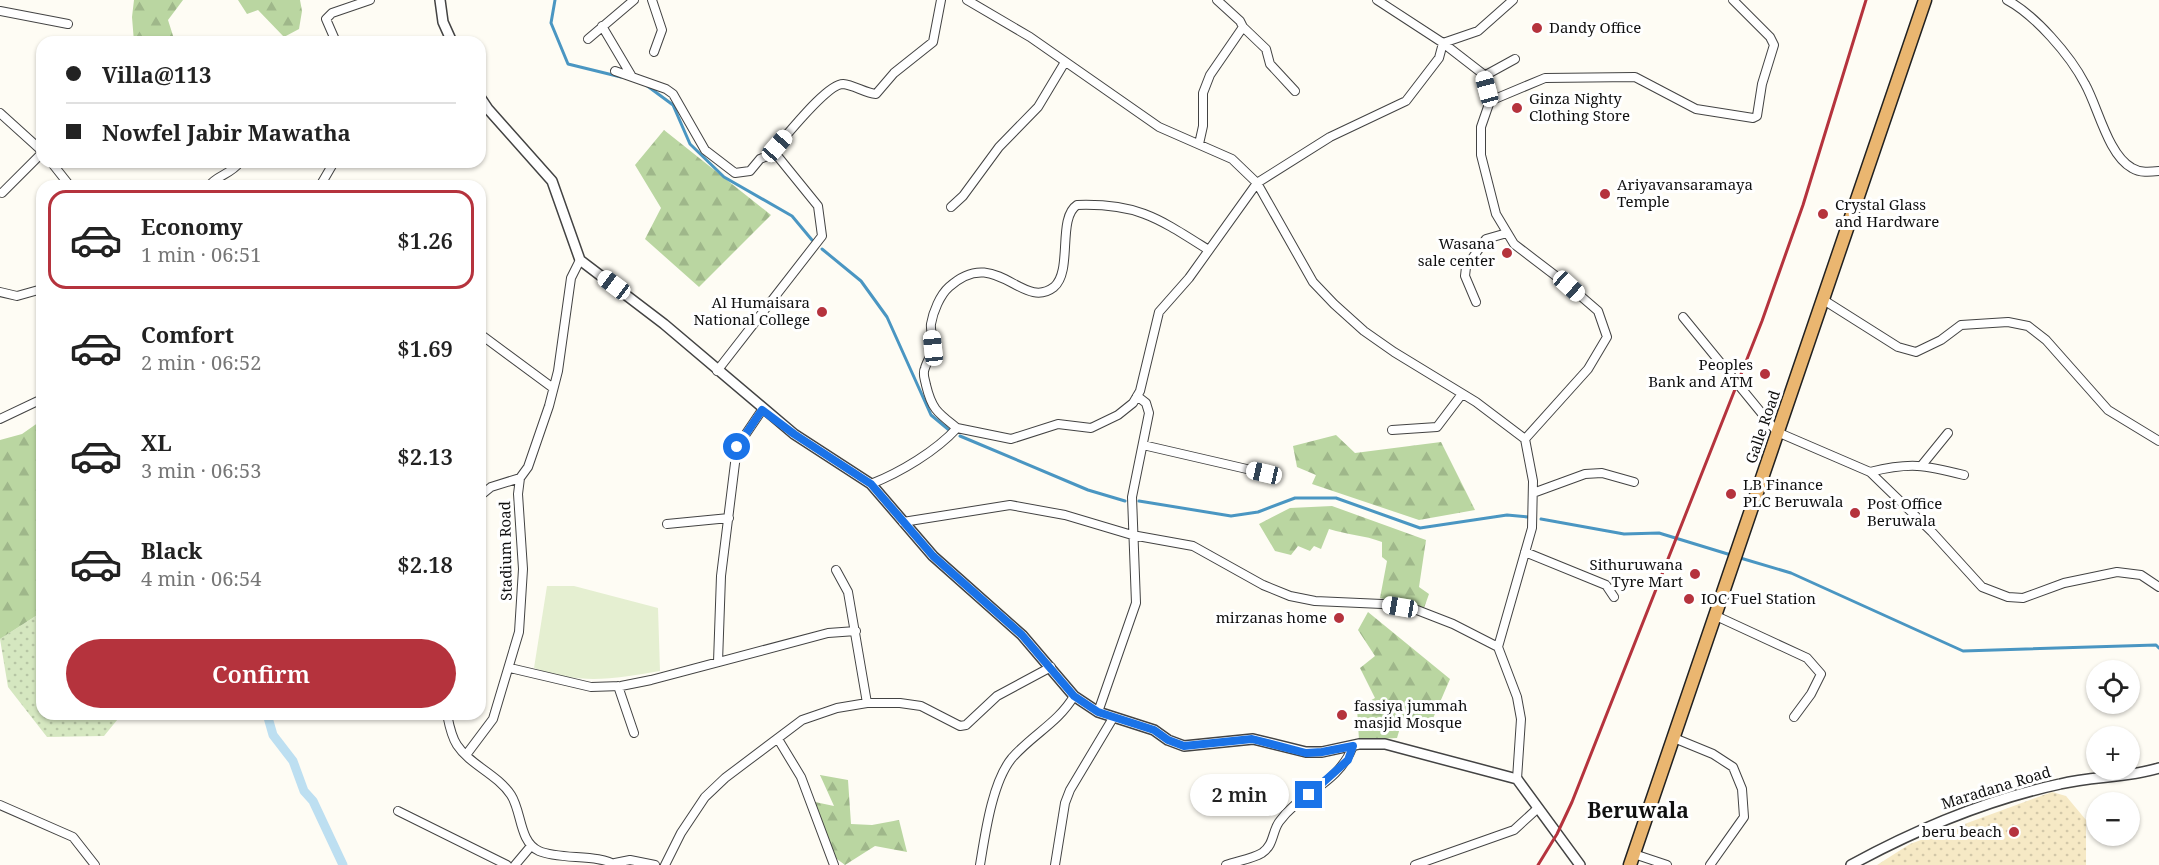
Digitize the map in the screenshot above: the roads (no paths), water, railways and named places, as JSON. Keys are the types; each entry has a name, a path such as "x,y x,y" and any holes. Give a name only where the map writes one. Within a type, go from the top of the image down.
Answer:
{"highway":[{"name":"Galle Road","path":"1632,860 1925,0"}],"street":[{"path":"333,36 326,19 332,13 370,0"},
{"path":"440,0 443,22 449,36"},
{"path":"588,39 634,0"},
{"path":"652,0 662,30 654,52"},
{"path":"775,153 777,146 811,107 840,84 876,94 894,73 928,48 933,42 941,0"},
{"path":"967,0 1030,37 1159,127 1232,159 1257,183 1313,282 1334,304 1364,331 1462,394 1524,439 1529,453 1533,493 1532,528 1498,646 1518,697 1521,719 1517,779 1580,865"},
{"path":"1216,0 1266,49 1270,64 1295,92"},
{"path":"1377,0 1443,43 1484,76 1490,101 1481,127 1481,155 1496,214 1514,244 1598,311 1607,337 1588,369 1524,439"},
{"path":"1443,43 1478,31 1513,0"},
{"path":"1490,101 1545,78 1635,77 1696,109 1753,118 1757,116 1762,84 1774,45 1770,37 1733,0"},
{"path":"2007,0 2025,10 2084,81 2108,137 2119,156 2131,168 2145,172 2159,171"},
{"path":"0,11 68,24"},
{"path":"602,26 631,75"},
{"path":"1199,144 1203,126 1203,93 1210,75 1243,27"},
{"path":"1207,249 1152,215 1117,205 1077,206 1069,215 1060,277 1055,286 1044,291 1030,293 998,273 977,273 957,280 947,288 938,304 931,325 933,348 923,372 930,403 936,412 957,428 1011,439 1058,424 1090,428 1118,415 1134,403 1137,396 1159,312 1189,278 1207,249 1257,183 1330,137 1406,101 1439,58 1443,43"},
{"path":"1484,76 1515,59"},
{"path":"951,207 963,196 999,147 1038,107 1065,62"},
{"path":"615,71 631,75 673,94 705,150 735,173 750,171 760,159 775,153"},
{"path":"486,107 552,181 580,260 664,324 762,410 794,434 871,484 933,556 1022,635 1074,696 1098,712 1154,730 1168,740 1184,746 1252,739 1306,753 1385,744 1455,765 1517,779"},
{"path":"0,113 36,146"},
{"path":"717,371 822,236 818,206 775,153"},
{"path":"2,193 36,158"},
{"path":"56,168 65,180"},
{"path":"214,180 230,174 235,168"},
{"path":"1476,302 1465,276 1466,267 1486,239 1507,233"},
{"path":"486,491 491,487 520,478 530,462 553,388 571,278 580,260"},
{"path":"0,292 17,296 36,291"},
{"path":"1822,299 1898,347 1916,352 1941,340 1961,325 2008,322 2028,326 2046,340 2108,410 2159,441"},
{"path":"1683,317 1777,432 1870,472 1932,532 1959,565 1982,587 1997,594 2023,598 2064,583 2117,572 2141,575 2159,587"},
{"path":"486,338 553,388"},
{"path":"1392,430 1437,428 1462,394"},
{"path":"1098,712 1136,603 1132,497 1149,413 1146,403 1137,396"},
{"path":"0,419 36,402"},
{"path":"718,662 721,576 737,447 762,410"},
{"path":"871,484 890,477 948,437 957,428"},
{"path":"1922,465 1948,433"},
{"path":"1143,445 1264,473"},
{"path":"1870,472 1892,467 1922,465 1964,475"},
{"path":"1533,493 1585,474 1602,473 1634,482"},
{"name":"Stadium Road","path":"466,755 493,719 519,632 522,597 520,478"},
{"path":"903,522 1010,505 1065,515 1132,535 1193,546 1263,585 1290,596 1315,601 1382,604 1417,610 1453,624 1498,646"},
{"path":"668,524 729,518"},
{"path":"1525,552 1606,585 1614,597"},
{"path":"836,570 848,592 867,703"},
{"path":"1714,615 1807,658 1821,674 1811,694 1794,717"},
{"path":"510,668 591,687 618,686 651,680 828,633 856,631"},
{"path":"665,865 681,832 705,797 725,778 802,720 837,708 867,703 911,704 935,711 960,726 966,725 997,696 1051,668"},
{"path":"618,686 634,733"},
{"path":"980,865 991,812 1004,770 1026,744 1058,720 1074,696"},
{"path":"1055,865 1065,802 1113,718"},
{"path":"449,720 455,742 466,755 506,788 518,808 526,838 531,846 553,855 615,864 630,860 655,865"},
{"path":"1674,738 1713,754 1733,766 1742,789 1744,817 1710,865"},
{"path":"778,739 801,777 834,865"},
{"path":"1226,865 1262,853 1275,839 1280,821 1331,778 1348,760 1353,746"},
{"name":"Maradana Road","path":"1851,865 1924,828 1983,805 2079,779 2141,773 2159,768"},
{"path":"0,805 73,837 95,865"},
{"path":"1415,865 1514,830 1538,808"},
{"path":"398,811 507,865"},
{"path":"515,865 531,846"},
{"path":"1632,860 1667,865"}],"waterway":[{"path":"555,0 551,23 568,64 621,77"},
{"path":"646,85 673,105 690,144 724,177 792,216 812,240"},
{"path":"822,249 861,281 887,317 931,415 949,430"},
{"path":"960,436 1088,490 1125,501"},
{"path":"1139,501 1231,516 1258,512 1295,498 1336,498 1420,528 1507,515 1528,517"},
{"path":"1541,519 1624,534 1659,533 1731,555"},
{"path":"1737,557 1791,573 1963,651 2156,645 2159,648"},
{"path":"269,720 273,735 293,761 304,791 313,801 343,865"}],"railway":[{"path":"1538,865 1557,834 1572,802 1762,321 1803,205 1866,0"}],"place":[{"name":"Dandy Office","path":"1537,28"},
{"name":"Ginza Nighty Clothing Store","path":"1517,108"},
{"name":"Ariyavansaramaya Temple","path":"1605,194"},
{"name":"Crystal Glass and Hardware","path":"1823,214"},
{"name":"Wasana sale center","path":"1507,253"},
{"name":"Al Humaisara National College","path":"822,312"},
{"name":"Peoples Bank and ATM","path":"1765,374"},
{"name":"LB Finance PLC Beruwala","path":"1731,494"},
{"name":"Post Office Beruwala","path":"1855,513"},
{"name":"Sithuruwana Tyre Mart","path":"1695,574"},
{"name":"IOC Fuel Station","path":"1689,599"},
{"name":"mirzanas home","path":"1339,618"},
{"name":"fassiya jummah masjid Mosque","path":"1342,715"},
{"name":"beru beach","path":"2014,832"}],"district":[{"name":"Beruwala","path":"1638,811"}]}
